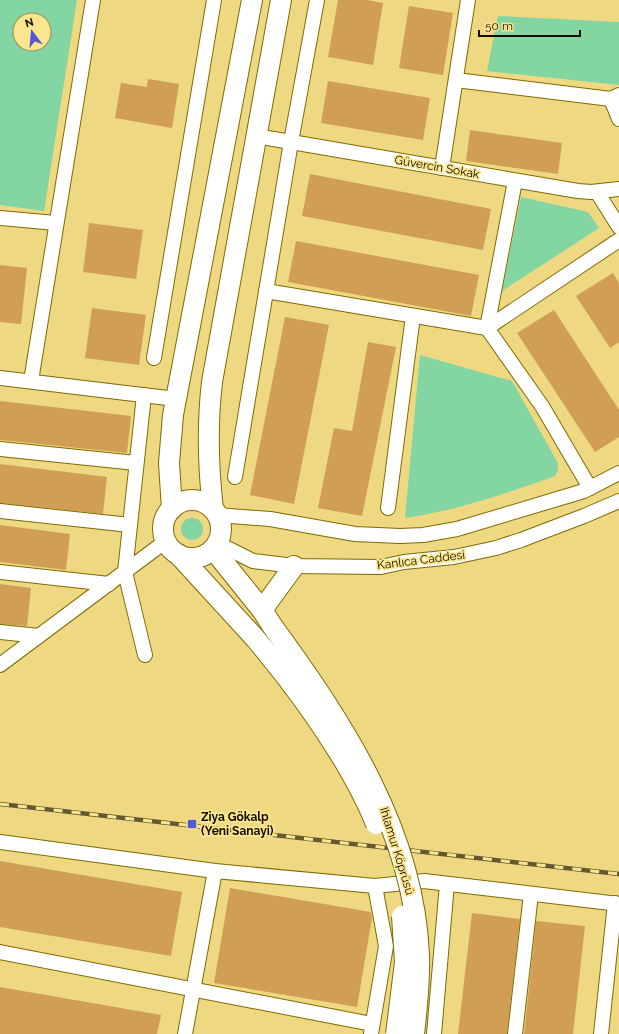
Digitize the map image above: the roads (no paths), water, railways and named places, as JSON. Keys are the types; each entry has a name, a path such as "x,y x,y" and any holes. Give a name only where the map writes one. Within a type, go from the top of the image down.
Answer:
{"street":[{"path":"31,381 93,0"},
{"path":"154,358 214,0"},
{"path":"172,509 169,463 173,415 252,0"},
{"path":"215,512 200,502 192,501 185,502 172,509 164,522 164,529 172,548 192,558 200,557 215,546 221,529 215,512 208,454 208,426 212,382 281,0"},
{"path":"235,477 291,142 317,0"},
{"path":"442,168 468,0"},
{"path":"456,80 615,97 619,119"},
{"name":"Güvercin Sokak","path":"256,136 578,191 597,192 619,189"},
{"path":"515,180 487,328 542,406 590,488"},
{"path":"597,192 619,227"},
{"path":"0,218 56,223"},
{"path":"266,291 487,328 619,240"},
{"path":"388,508 413,316"},
{"path":"0,378 176,399"},
{"path":"144,395 124,572 145,655"},
{"path":"0,449 136,463"},
{"name":"Kanlıca Caddesi","path":"215,512 270,519 355,534 377,536 412,536 458,529 584,491 619,473"},
{"name":"Kanlıca Caddesi","path":"215,546 254,561 294,566 381,567 404,562 470,554 521,540 619,501"},
{"path":"0,511 130,525"},
{"name":"Ihlamur Köprüsü","path":"215,546 320,693 356,753 377,792 393,831 407,876 413,901 418,935 420,978 414,1034"},
{"path":"0,665 124,572 172,548"},
{"name":"Ihlamur Köprüsü","path":"172,548 254,637 300,694 337,750 363,795 383,842 396,884 400,905 405,962 396,1034"},
{"path":"262,610 294,566"},
{"path":"0,572 109,584"},
{"path":"0,632 39,636"},
{"path":"0,842 215,871 375,886 424,881 617,904 601,1034"},
{"path":"185,1034 215,871"},
{"path":"434,1034 447,884"},
{"path":"0,952 193,990 372,1029 386,946 375,886"},
{"path":"516,1034 531,894"}],"railway":[{"path":"0,804 619,874"}],"place":[{"name":"Ziya Gökalp (Yeni Sanayi)","path":"192,824"}]}
